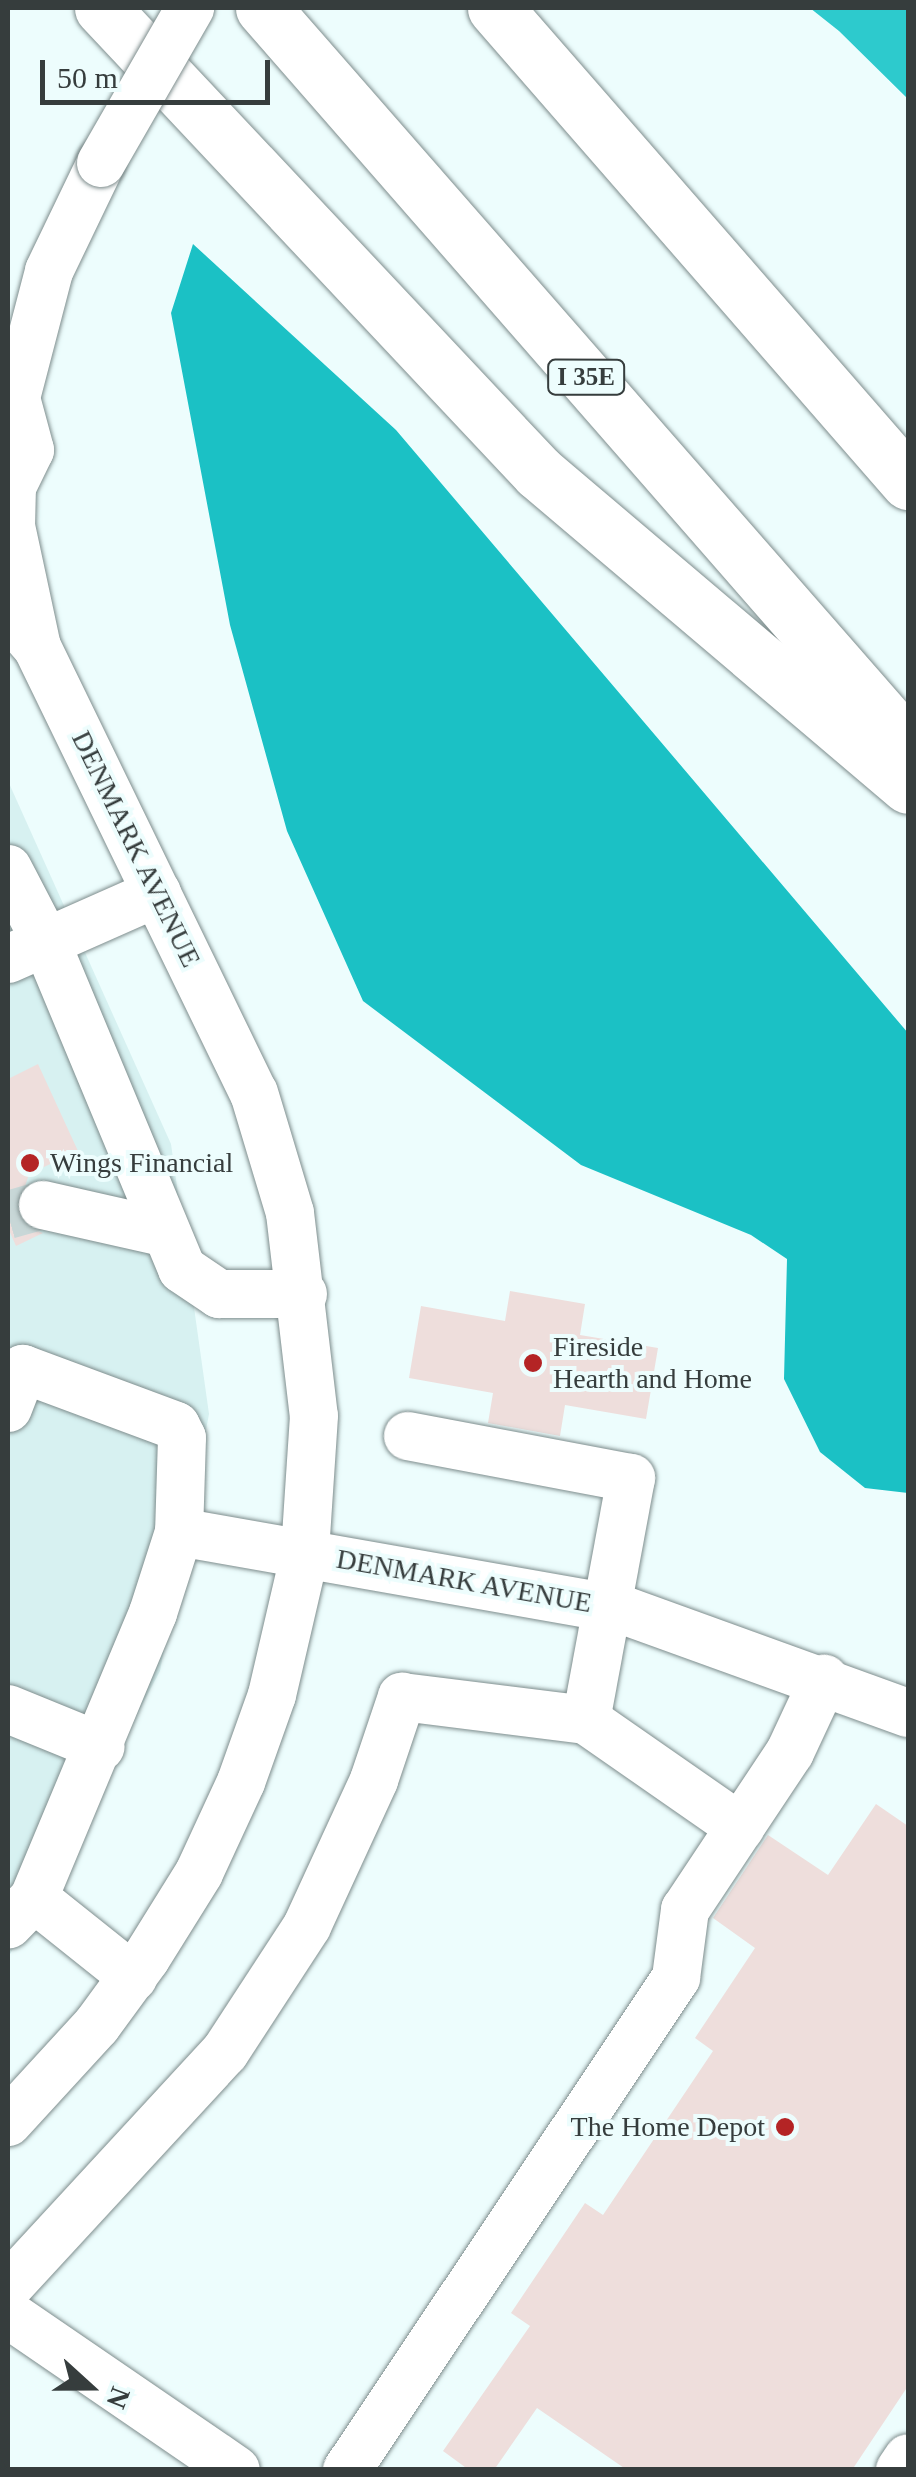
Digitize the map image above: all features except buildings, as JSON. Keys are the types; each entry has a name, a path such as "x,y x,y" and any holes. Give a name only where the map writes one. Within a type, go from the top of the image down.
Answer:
{"highway":[{"path":"102,8 538,472 908,786"},
{"path":"235,8 449,220"},
{"name":"I 35E","path":"263,8 908,746"},
{"path":"494,8 908,482"}],"street":[{"path":"10,490 30,450 12,395 48,271 101,163 190,8"},
{"path":"8,320 48,271"},
{"name":"DENMARK AVENUE","path":"10,490 22,630 157,892 254,1093 290,1213 304,1294 314,1416 304,1553 610,1607 824,1679 908,1712"},
{"path":"8,869 27,951 182,1270 220,1294 304,1294"},
{"path":"27,951 157,892"},
{"path":"43,1204 163,1232"},
{"path":"8,1408 23,1369 176,1426 182,1438 179,1532 101,1746 21,1911 133,1976"},
{"path":"408,1436 631,1478 586,1720"},
{"path":"8,2122 133,1976 199,1873 241,1782 272,1694 304,1553 179,1532"},
{"path":"347,2470 676,1978 686,1910 790,1752 824,1679"},
{"path":"8,2288 234,2038 307,1926 374,1780 402,1696 586,1720 740,1827"},
{"path":"8,1709 101,1746"},
{"path":"8,2314 236,2470"},
{"path":"900,2470 908,2458"}],"shaded area":[{"path":"810,8 908,8 908,99 839,31"},
{"path":"193,244 396,430 908,1033 908,1493 865,1488 820,1452 784,1379 787,1259 751,1235 581,1165 363,1001 287,831 230,625 171,313"},
{"path":"8,781 171,1144 209,1414 160,1671 8,1958"}],"tunnel":[{"path":"8,1215 43,1205"}],"place":[{"name":"Wings Financial","path":"30,1163"},
{"name":"Fireside Hearth and Home","path":"533,1363"},
{"name":"The Home Depot","path":"785,2127"}]}
